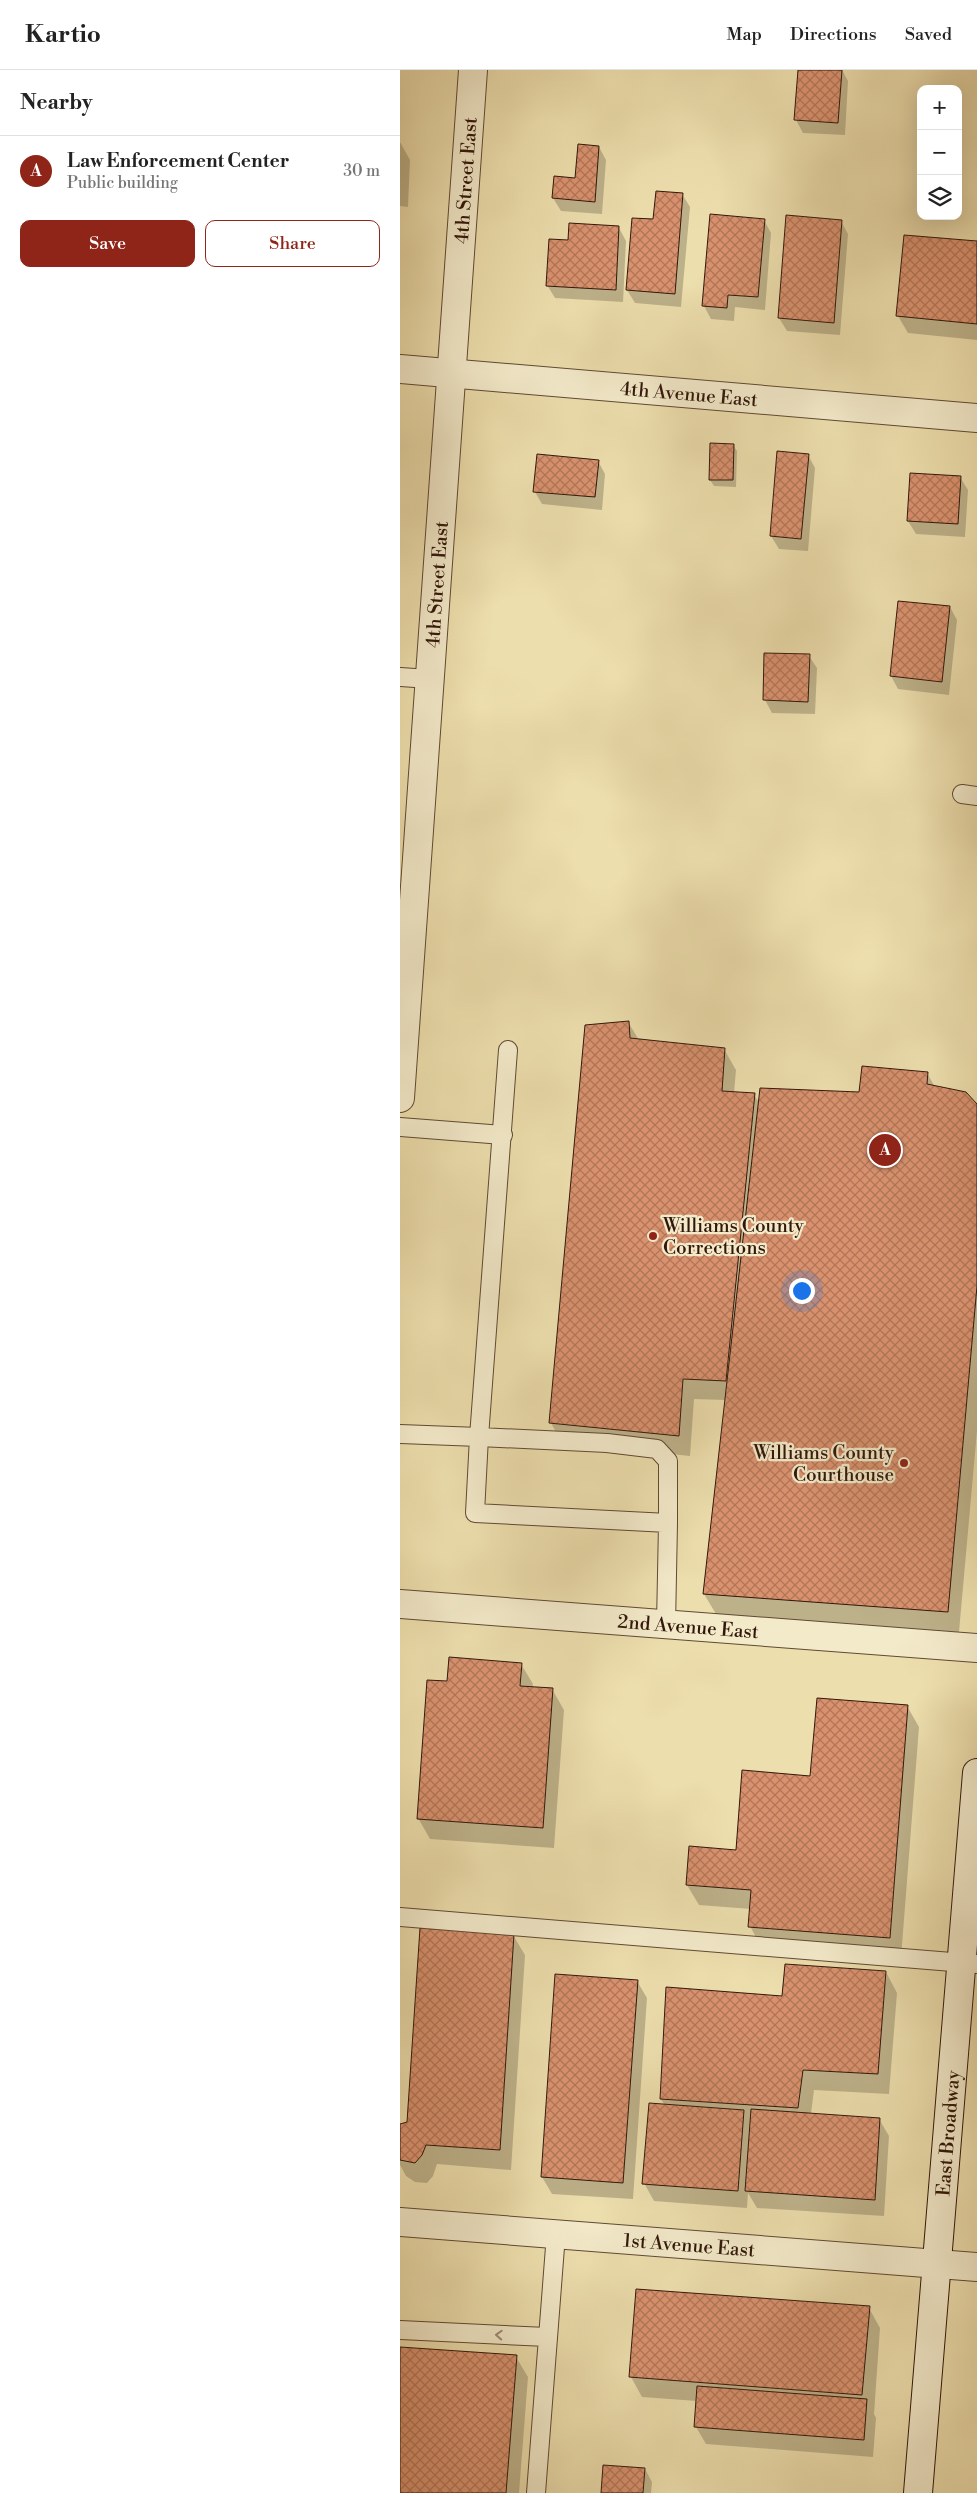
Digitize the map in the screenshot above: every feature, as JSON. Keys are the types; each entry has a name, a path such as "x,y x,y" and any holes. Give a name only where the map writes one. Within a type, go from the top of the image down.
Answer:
{"street":[{"name":"4th Street East","path":"400,1098 404,985 430,679 473,70"},
{"name":"4th Avenue East","path":"400,369 977,418"},
{"name":"2nd Avenue East","path":"400,1604 977,1648"},
{"name":"East Broadway","path":"918,2493 937,2264 970,1964 977,1774"},
{"name":"1st Avenue East","path":"400,2222 977,2267"}],"lane":[{"path":"400,677 430,679"},
{"path":"508,1050 475,1513 668,1523"},
{"path":"400,1128 503,1135"},
{"path":"400,1434 607,1443 657,1449 668,1461 666,1624"},
{"path":"400,1918 970,1964"},
{"path":"536,2493 556,2234"},
{"path":"400,2330 547,2337"}],"building":[{"path":"798,70 842,70 838,123 794,120"},
{"path":"578,144 599,146 595,202 552,198 554,176 575,178"},
{"path":"656,191 683,193 675,294 626,290 632,218 653,219"},
{"path":"710,214 765,219 758,297 728,295 727,308 702,306"},
{"path":"786,215 842,220 834,323 778,318"},
{"path":"569,223 619,226 616,290 546,286 549,239 568,240"},
{"path":"904,235 977,241 977,324 896,316"},
{"path":"710,443 734,444 733,480 709,480"},
{"path":"777,451 809,454 801,539 770,536"},
{"path":"537,454 599,460 595,497 533,492"},
{"path":"910,473 961,476 958,524 907,521"},
{"path":"898,601 950,606 942,682 890,676"},
{"path":"764,653 810,654 808,702 763,700"},
{"name":"Williams County Corrections","path":"629,1021 630,1038 725,1048 722,1091 755,1093 726,1381 683,1379 679,1436 549,1423 585,1025"},
{"path":"862,1066 928,1072 927,1084 966,1092 977,1104 977,1286 948,1612 703,1594 760,1088 859,1092"},
{"path":"449,1657 522,1663 520,1686 553,1688 543,1828 417,1819 427,1680 447,1681"},
{"path":"817,1698 908,1705 890,1938 748,1927 751,1890 686,1885 689,1846 736,1850 742,1770 810,1776"},
{"path":"420,1928 514,1934 500,2150 426,2145 422,2155 415,2163 400,2160 400,2124 407,2122"},
{"path":"785,1964 886,1971 878,2074 803,2070 798,2108 660,2099 666,1987 782,1996"},
{"path":"555,1974 638,1980 623,2183 541,2177"},
{"path":"649,2103 744,2110 738,2191 642,2184"},
{"path":"751,2109 880,2118 875,2200 745,2191"},
{"path":"636,2289 870,2306 862,2395 629,2377"},
{"path":"400,2347 517,2355 506,2493 400,2493"},
{"path":"697,2386 867,2399 864,2440 694,2427"},
{"path":"603,2465 645,2468 643,2493 601,2493"}],"place":[{"name":"Law Enforcement Center","path":"885,1150"},
{"name":"Williams County Corrections","path":"653,1236"},
{"name":"Williams County Courthouse","path":"904,1463"}]}
